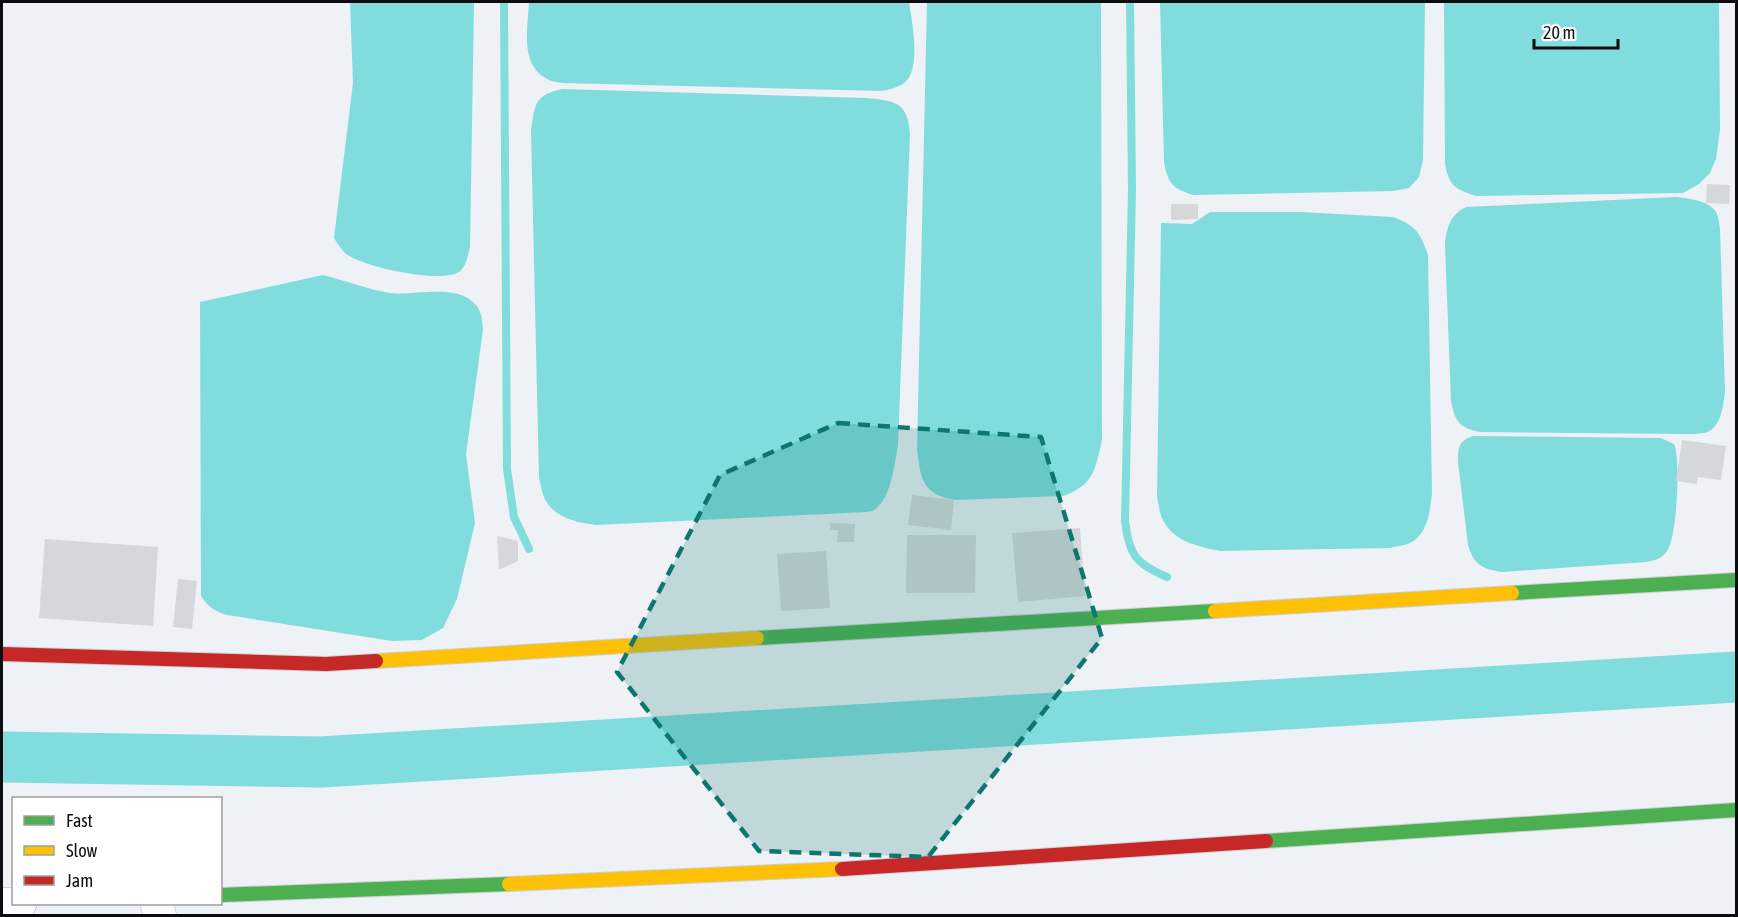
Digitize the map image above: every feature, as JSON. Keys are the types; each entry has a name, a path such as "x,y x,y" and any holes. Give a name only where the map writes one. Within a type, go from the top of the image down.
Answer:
{"street":[{"path":"2,654 326,664 1737,580"},
{"path":"222,895 803,872 1737,810"}],"highlighted area":[{"path":"838,423 1041,437 1102,638 928,857 759,851 617,672 720,475"}],"water":[{"path":"350,2 474,2 470,247 465,264 459,272 450,275 420,275 367,264 345,253 334,238 353,83"},
{"path":"529,2 909,2 914,62 906,82 882,91 562,83 546,78 536,70 531,62 527,43"},
{"path":"927,2 1101,2 1102,440 1092,475 1081,487 1063,496 955,500 936,494 930,489 925,484 920,470 917,450"},
{"path":"1160,2 1425,2 1423,160 1419,177 1409,188 1393,191 1194,195 1176,188 1167,176 1164,162"},
{"path":"1444,2 1719,2 1720,130 1716,159 1710,173 1699,184 1683,193 1477,196 1459,189 1451,182 1445,164"},
{"path":"562,89 866,98 892,102 903,109 909,123 910,134 898,444 888,491 884,499 872,511 596,525 568,519 556,512 546,501 539,478 531,131 538,102 546,94"},
{"path":"1676,197 1705,203 1714,209 1719,219 1725,392 1720,417 1714,427 1704,433 1692,434 1480,432 1463,426 1456,419 1451,401 1445,245 1448,227 1457,213 1466,207"},
{"path":"1210,212 1300,212 1393,217 1407,223 1420,235 1428,255 1432,493 1424,528 1421,534 1410,543 1391,548 1220,551 1187,542 1173,533 1163,520 1157,497 1161,223 1192,224"},
{"path":"323,275 390,293 447,292 458,294 475,304 481,316 483,330 466,454 475,523 457,599 443,628 422,640 392,641 227,615 212,608 201,596 200,302"},
{"path":"1473,436 1661,438 1674,444 1677,465 1677,498 1673,530 1667,551 1656,560 1647,562 1502,572 1480,565 1473,557 1468,545 1458,462 1460,446 1464,440"}],"building":[{"path":"1707,184 1730,185 1729,204 1706,203"},
{"path":"1171,204 1198,204 1198,219 1171,220"},
{"path":"1682,440 1726,446 1721,480 1698,477 1697,484 1676,481"},
{"path":"912,495 954,500 951,530 908,525"},
{"path":"830,523 855,524 854,542 837,542 838,530 830,530"},
{"path":"1080,528 1085,596 1018,602 1012,533"},
{"path":"907,535 976,535 975,593 906,593"},
{"path":"497,536 518,541 518,561 499,570"},
{"path":"45,539 158,547 153,626 39,618"},
{"path":"826,551 830,608 781,611 777,554"},
{"path":"178,579 197,581 192,629 173,627"}],"waterway":[{"path":"504,2 507,469 514,517 529,549"},
{"path":"1130,2 1132,189 1125,521 1129,542 1136,557 1148,568 1167,577"},
{"path":"2,757 321,762 1736,677"}],"traffic: fast":[{"path":"1512,593 1736,580"},
{"path":"757,638 1215,611"},
{"path":"1266,841 1736,810"},
{"path":"222,895 509,884"}],"traffic: slow":[{"path":"1215,611 1512,593"},
{"path":"376,661 757,638"},
{"path":"509,884 842,869"}],"traffic: jam":[{"path":"2,654 326,664 376,661"},
{"path":"842,869 1266,841"}]}
